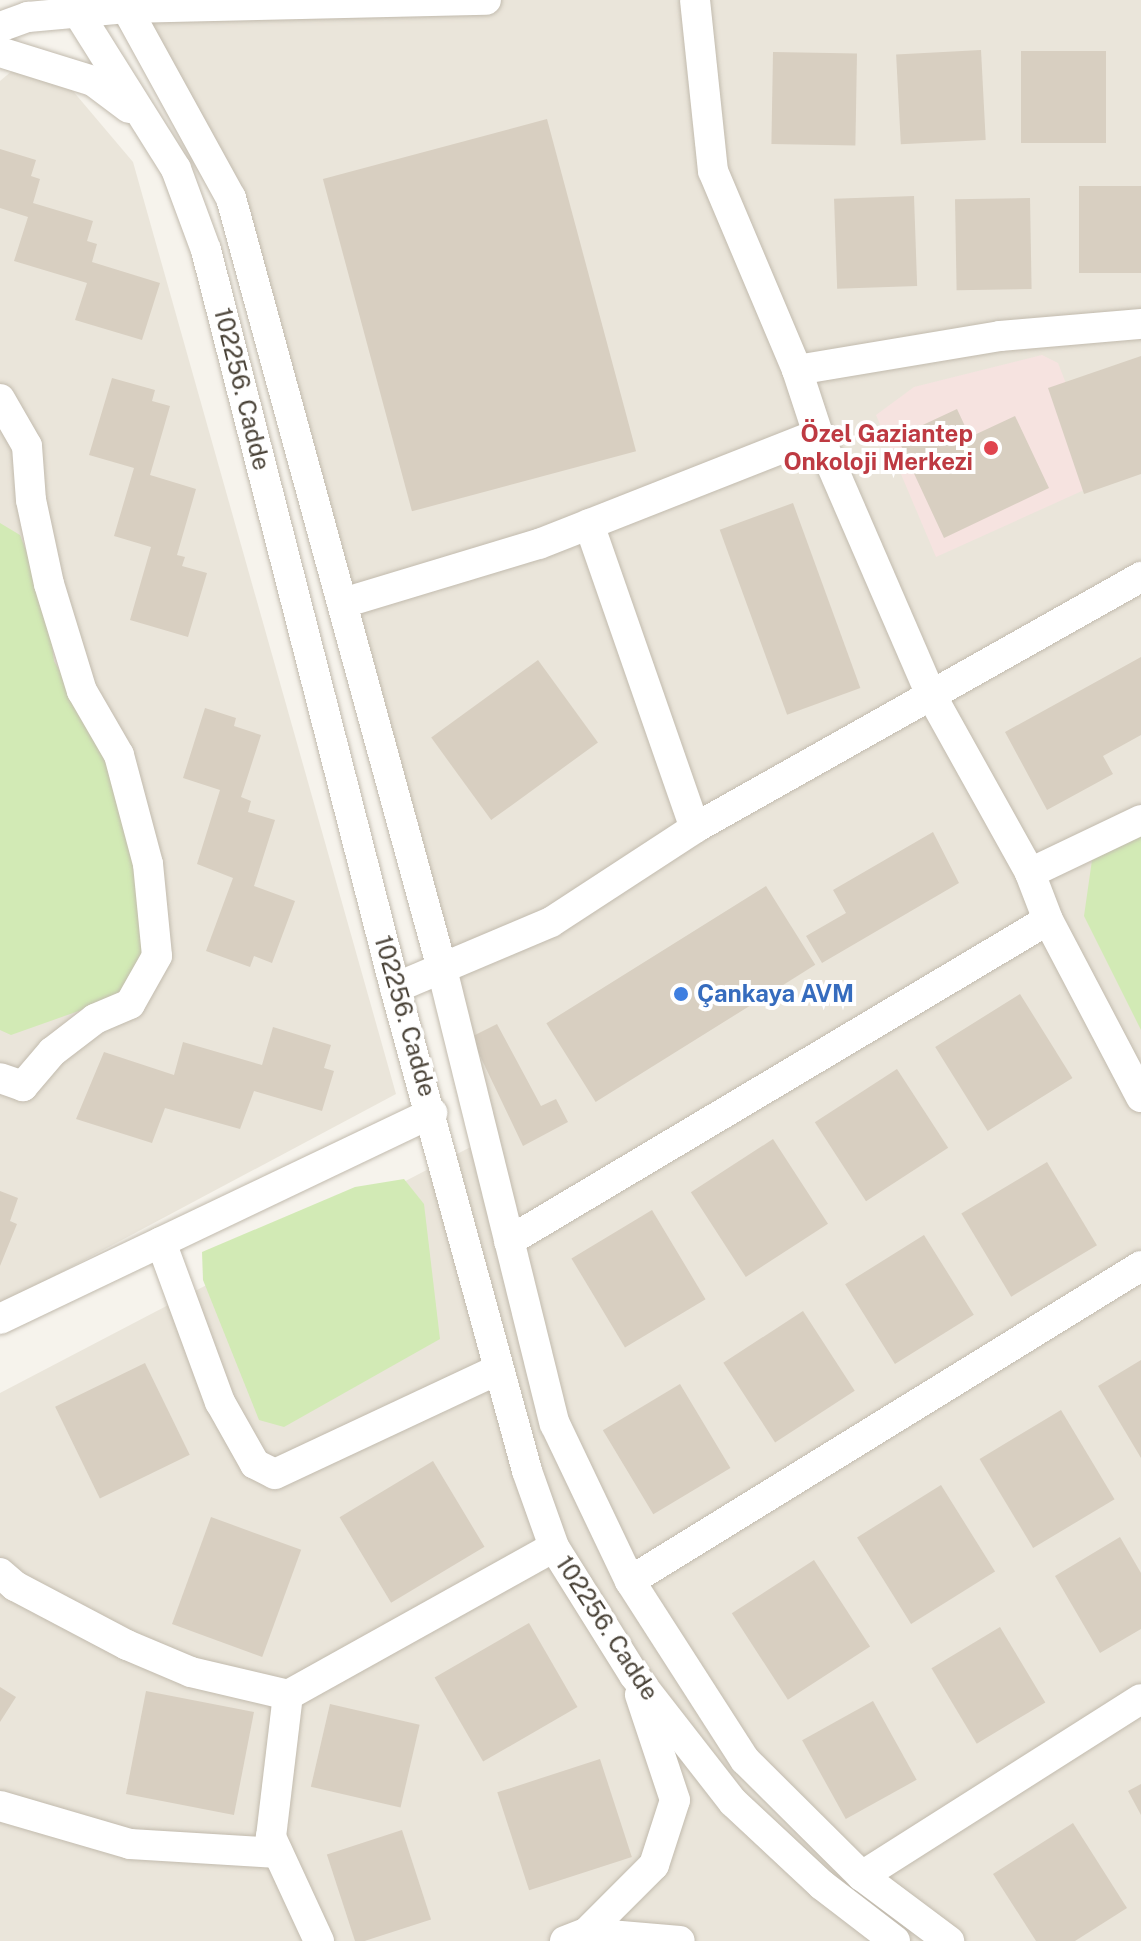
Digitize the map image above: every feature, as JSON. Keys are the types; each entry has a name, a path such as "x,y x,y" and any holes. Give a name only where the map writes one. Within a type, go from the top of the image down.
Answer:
{"street":[{"path":"0,27 28,17 74,8 125,4 486,0"},
{"path":"695,0 713,171 797,370 818,434 930,693 1030,873 1048,920 1141,1097"},
{"name":"102256. Cadde","path":"125,4 231,198 442,969 555,1424 630,1581 745,1760 862,1876 949,1941"},
{"name":"102256. Cadde","path":"74,8 176,169 206,250 395,988 432,1113 499,1369 554,1547 634,1675 733,1802 822,1885 895,1941"},
{"path":"0,52 93,81 144,119"},
{"path":"797,370 1000,336 1141,324"},
{"path":"0,399 27,446 31,500 49,584 82,691 119,755 148,864 157,956 130,1004 95,1019 62,1043 23,1086 0,1078"},
{"path":"343,603 539,544 818,434"},
{"path":"589,524 695,828"},
{"path":"395,988 551,922 695,828 1141,577"},
{"path":"1030,873 1141,820"},
{"path":"509,1241 1048,920"},
{"path":"0,1319 432,1113"},
{"path":"161,1242 220,1402 255,1464 275,1474 499,1369"},
{"path":"630,1581 1141,1266"},
{"path":"0,1573 15,1586 127,1645 191,1672 288,1695 554,1547"},
{"path":"575,1937 654,1865 675,1800 634,1675"},
{"path":"288,1695 271,1837 319,1941"},
{"path":"862,1876 1141,1699"},
{"path":"0,1806 130,1844 278,1853"},
{"path":"575,1937 680,1941"}],"shaded area":[{"path":"97,0 1141,0 1141,1941 0,1941 0,1393 482,1141 218,154"},
{"path":"19,65 67,84 133,162 396,1094 0,1305 0,81"},
{"name":"Özel Gaziantep Onkoloji Merkezi","path":"1042,355 1058,363 1104,481 936,557 876,415 914,387"}],"green space":[{"path":"0,523 20,535 47,605 54,661 106,754 156,909 150,973 121,996 11,1035 0,1030"},
{"path":"1141,832 1141,1030 1084,916 1093,853"},
{"path":"404,1179 424,1204 440,1339 284,1427 259,1420 203,1280 202,1252 355,1187"}],"building":[{"path":"981,50 986,140 901,144 896,54"},
{"path":"1021,51 1106,51 1106,143 1021,143"},
{"path":"773,52 857,53 855,145 771,144"},
{"path":"547,119 636,451 412,511 323,179"},
{"path":"0,149 36,160 31,176 40,179 33,203 93,221 87,241 97,244 92,262 160,283 142,340 75,320 87,283 14,261 28,217 0,208"},
{"path":"1079,186 1141,186 1141,273 1079,273"},
{"path":"914,196 917,286 837,289 834,199"},
{"path":"1030,198 1032,289 957,290 955,199"},
{"path":"1141,356 1141,474 1084,494 1048,388"},
{"path":"112,378 155,390 152,401 170,406 150,475 196,489 177,555 185,557 182,566 207,573 188,637 130,620 151,547 114,536 134,468 89,455"},
{"path":"957,409 970,437 1015,416 1049,488 944,538 897,437"},
{"path":"793,503 860,688 787,715 720,530"},
{"path":"1141,657 1141,735 1103,756 1113,774 1047,810 1005,732"},
{"path":"538,660 598,743 491,820 431,738"},
{"path":"205,708 236,718 234,726 261,735 241,797 251,801 248,812 275,820 254,886 295,901 272,963 254,956 250,967 206,951 233,878 197,864 220,790 183,778"},
{"path":"933,832 959,883 822,963 806,936 846,913 833,890"},
{"name":"Çankaya AVM","path":"766,886 815,965 596,1102 546,1023"},
{"path":"1020,994 1072,1078 988,1131 935,1047"},
{"path":"497,1024 541,1106 556,1099 568,1122 523,1146 471,1037"},
{"path":"273,1027 331,1045 324,1068 334,1071 322,1111 254,1091 240,1129 165,1108 152,1143 76,1119 104,1052 174,1075 183,1042 262,1065"},
{"path":"897,1069 948,1148 866,1201 815,1122"},
{"path":"773,1139 828,1224 746,1277 691,1192"},
{"path":"1047,1162 1097,1245 1011,1297 961,1214"},
{"path":"0,1191 18,1198 10,1221 17,1224 0,1266"},
{"path":"652,1210 706,1299 625,1348 571,1258"},
{"path":"924,1235 974,1315 895,1364 845,1284"},
{"path":"803,1311 855,1391 775,1442 723,1363"},
{"path":"1141,1360 1141,1458 1098,1386"},
{"path":"145,1363 190,1455 100,1499 55,1407"},
{"path":"680,1384 730,1468 653,1514 603,1430"},
{"path":"1061,1410 1115,1499 1033,1548 980,1459"},
{"path":"433,1461 485,1547 391,1603 340,1517"},
{"path":"941,1485 995,1572 911,1624 857,1537"},
{"path":"211,1517 301,1550 262,1657 172,1624"},
{"path":"1120,1537 1141,1573 1141,1629 1100,1653 1055,1576"},
{"path":"814,1560 870,1646 788,1700 732,1613"},
{"path":"529,1623 578,1707 483,1762 435,1677"},
{"path":"1000,1627 1045,1702 977,1744 931,1668"},
{"path":"0,1687 16,1697 0,1722"},
{"path":"146,1691 254,1712 234,1815 126,1794"},
{"path":"873,1701 917,1780 846,1819 802,1740"},
{"path":"330,1704 420,1725 401,1808 311,1787"},
{"path":"600,1759 632,1857 529,1890 497,1792"},
{"path":"1141,1784 1141,1815 1128,1791"},
{"path":"1073,1823 1127,1908 1075,1941 1036,1941 993,1874"},
{"path":"402,1830 431,1919 365,1941 355,1941 327,1854"}],"place":[{"name":"Özel Gaziantep Onkoloji Merkezi","path":"991,448"},
{"name":"Çankaya AVM","path":"681,994"}]}
